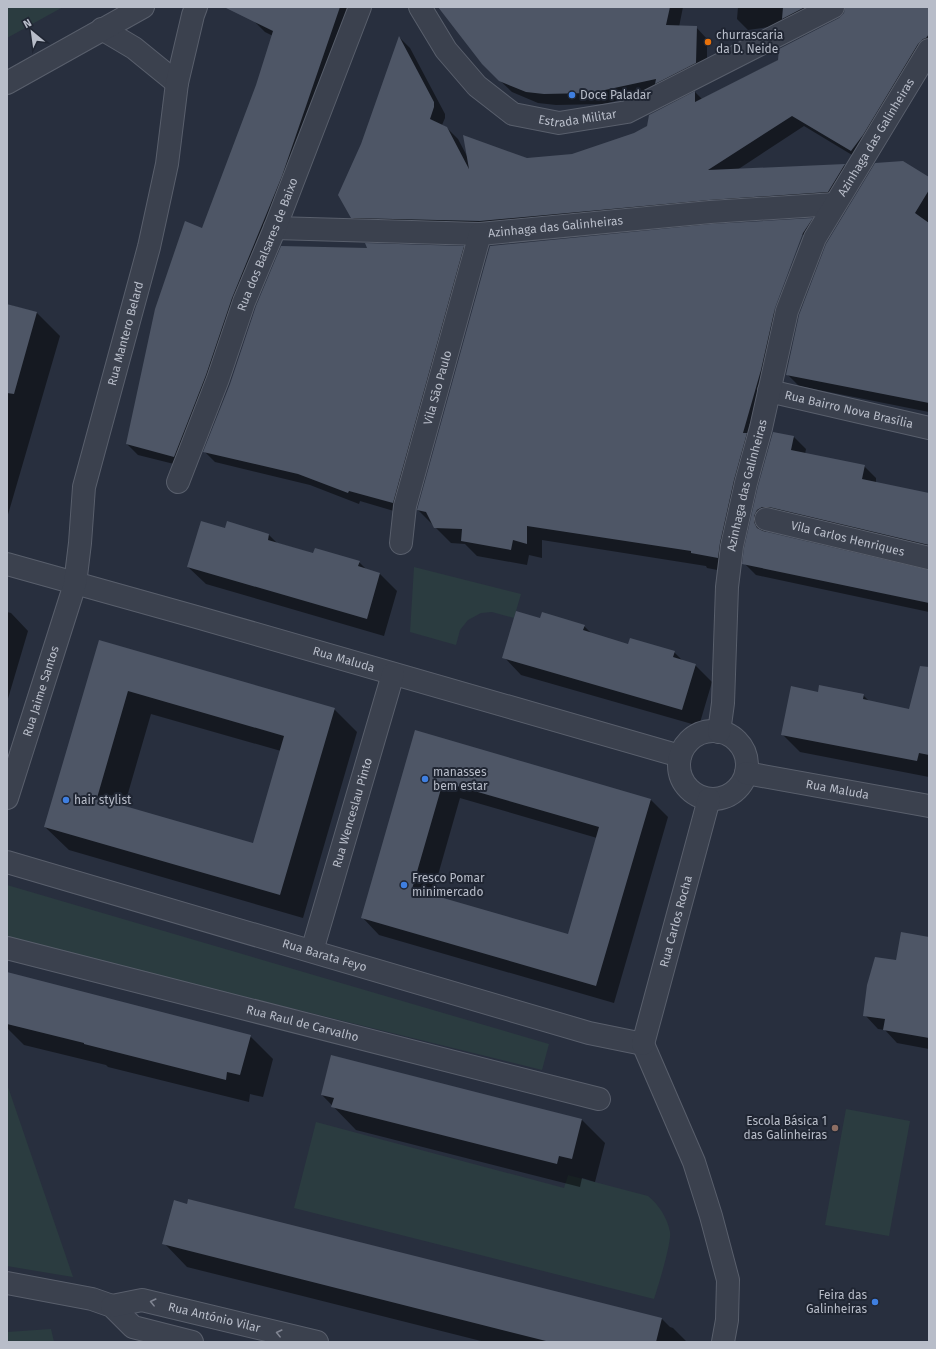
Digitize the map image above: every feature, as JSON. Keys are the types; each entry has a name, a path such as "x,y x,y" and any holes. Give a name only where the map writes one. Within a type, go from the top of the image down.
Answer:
{"street":[{"path":"7,82 143,7"},
{"name":"Rua Mantero Belard","path":"75,584 80,543 84,486 149,247 167,164 178,83 196,7"},
{"name":"Rua dos Balsares de Baixo","path":"178,482 218,379 244,302 275,228 360,7"},
{"name":"Estrada Militar","path":"420,7 446,50 477,86 513,114 559,123 627,112 833,7"},
{"path":"102,29 134,48 178,83"},
{"name":"Azinhaga das Galinheiras","path":"719,732 723,703 727,587 732,546 746,483 761,428 787,311 815,238 929,50"},
{"name":"Azinhaga das Galinheiras","path":"275,228 480,234 710,212 835,204"},
{"name":"Vila São Paulo","path":"401,543 405,506 480,234"},
{"name":"Rua Bairro Nova Brasília","path":"769,391 929,428"},
{"name":"Vila Carlos Henriques","path":"766,519 929,558"},
{"name":"Rua Maluda","path":"7,564 680,756"},
{"name":"Rua Jaime Santos","path":"7,798 75,584"},
{"name":"Rua Wenceslau Pinto","path":"312,951 393,674"},
{"path":"703,732 719,732 736,740 743,750 747,761 746,773 736,789 728,795 709,799 699,796 684,784 680,775 680,756 684,746 693,737 703,732"},
{"name":"Rua Maluda","path":"746,773 929,806"},
{"name":"Rua Carlos Rocha","path":"643,1044 709,799"},
{"name":"Rua Barata Feyo","path":"7,862 589,1033 643,1044"},
{"name":"Rua Raul de Carvalho","path":"7,948 599,1099"},
{"path":"643,1044 694,1162 711,1216 728,1280 727,1320 723,1342"},
{"name":"Rua António Vilar","path":"7,1283 92,1300 112,1306 142,1300 317,1342"},
{"name":"Rua António Vilar","path":"112,1306 133,1327 192,1342"}],"shaded area":[{"path":"7,7 63,7 7,38"},
{"path":"414,567 521,594 514,618 492,612 481,613 468,620 460,630 456,645 410,632"},
{"path":"7,885 549,1044 542,1070 7,938"},
{"path":"7,1084 73,1277 7,1266"},
{"path":"846,1109 910,1121 889,1236 825,1225"},
{"path":"316,1122 564,1188 568,1175 648,1196 656,1203 662,1212 667,1221 670,1232 667,1254 654,1299 294,1208"},
{"path":"51,1329 54,1342 7,1342 7,1332"}],"building":[{"path":"224,7 340,7 282,176 232,298 206,375 174,457 126,444 155,309 185,221 202,228 256,85 273,31"},
{"path":"438,7 670,7 666,25 697,26 696,63 655,84 656,79 591,93 544,94 526,92 499,81 482,64"},
{"path":"783,7 805,7 782,19"},
{"path":"845,7 929,8 929,34 918,44 863,135 851,151 792,116 708,170 845,164 828,192 709,200 480,221 351,218 338,195 361,144 399,36 434,102 430,119 447,127 469,169 463,135 527,158 572,154 634,133 647,126 649,115 695,91 695,102 778,60 779,49 839,18 844,13"},
{"path":"903,161 929,177 929,190 915,213 929,223 929,403 786,375 799,315 826,244 875,163"},
{"path":"813,218 803,233 775,308 761,370 743,433 747,433 734,480 718,558 691,553 691,551 527,526 527,544 513,540 511,550 461,541 462,529 434,528 426,512 417,510 490,246 711,224"},
{"path":"365,243 464,246 393,503 349,491 348,493 298,474 203,452 230,384 256,306 281,246 367,248"},
{"path":"7,304 37,312 14,394 7,393"},
{"path":"773,432 794,436 791,450 865,465 862,479 929,493 929,545 769,507 762,507 757,510 754,516 754,522 757,528 763,531 929,570 929,603 742,564 744,548 758,486"},
{"path":"201,521 225,528 227,521 269,534 268,540 313,553 315,548 360,561 358,566 380,573 367,619 187,567"},
{"path":"516,611 540,618 542,612 585,625 583,630 628,644 630,638 675,651 673,657 696,664 682,710 502,658"},
{"path":"99,640 335,708 280,895 44,827","holes":["128,691 284,736 253,843 97,798"]},
{"path":"920,666 929,667 929,755 919,753 917,761 781,735 791,686 818,692 819,685 864,694 863,699 909,709"},
{"path":"415,730 651,799 596,986 361,918","holes":["443,782 599,827 568,934 412,889"]},
{"path":"901,932 929,937 929,1038 883,1030 885,1019 863,1016 867,985 875,957 896,960"},
{"path":"7,972 251,1035 240,1075 227,1072 226,1080 7,1024"},
{"path":"331,1055 582,1119 572,1159 559,1156 557,1164 331,1107 334,1098 321,1095"},
{"path":"188,1199 662,1318 656,1342 550,1342 162,1244 174,1200 187,1204"}],"place":[{"name":"churrascaria da D. Neide","path":"708,42"},
{"name":"Doce Paladar","path":"572,95"},
{"name":"manasses bem estar","path":"425,779"},
{"name":"hair stylist","path":"66,800"},
{"name":"Fresco Pomar minimercado","path":"404,885"},
{"name":"Escola Básica 1 das Galinheiras","path":"835,1128"},
{"name":"Feira das Galinheiras","path":"875,1302"}]}
